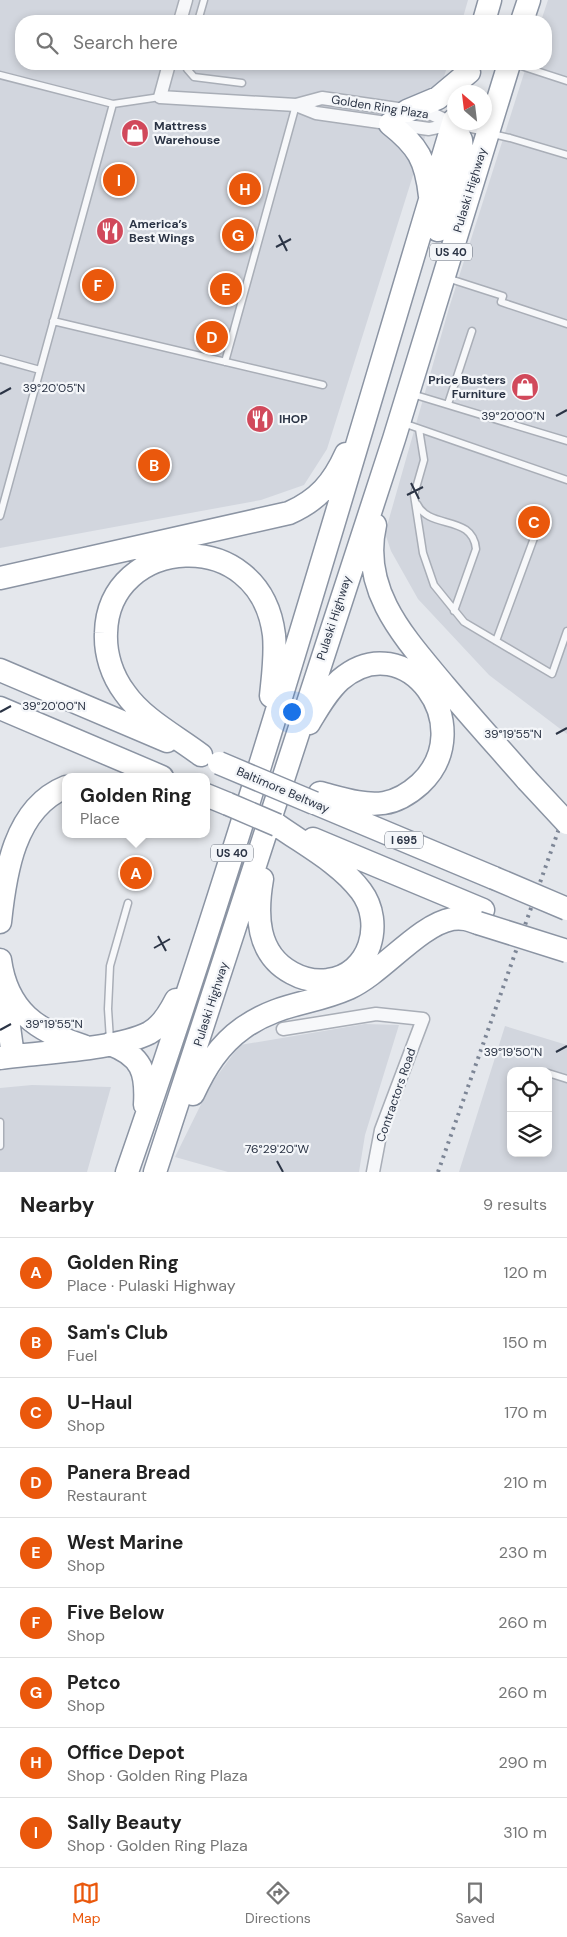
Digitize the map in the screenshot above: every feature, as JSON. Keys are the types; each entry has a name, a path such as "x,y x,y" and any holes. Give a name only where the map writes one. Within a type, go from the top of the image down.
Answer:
{"highway":[{"path":"486,15 490,0"},
{"path":"524,15 529,0"},
{"name":"Pulaski Highway","path":"161,1164 275,818 290,757 316,676 404,430 408,393 507,70"},
{"path":"430,202 426,167 398,117 438,98 468,76"},
{"name":"US 40","path":"127,1172 198,960 266,746 452,130"},
{"path":"316,676 328,599 340,555 460,158 460,140 457,130"},
{"path":"0,578 275,518 304,506 328,486 338,470 374,392"},
{"path":"404,430 371,540 372,564 380,595 398,629 527,780 567,823"},
{"path":"210,759 130,700 117,680 105,643 106,624 110,607 120,591 132,577 151,564 177,555 212,558 238,570 256,587 264,601 274,634 275,653 266,746"},
{"path":"290,757 319,706 342,679 370,665 384,664 398,667 423,682 434,697 441,714 443,736 439,756 429,776 400,798 383,803 317,798"},
{"name":"Baltimore Beltway","path":"0,670 210,759 263,780 317,798 494,878 567,908"},
{"path":"0,708 153,773"},
{"path":"0,922 3,892 17,841 33,812 50,796 62,789"},
{"path":"212,800 275,818 349,877 362,892 372,916 372,939 361,961 330,980 314,981 300,978 284,969 273,958 263,941 258,906 275,818"},
{"path":"303,839 481,916 567,950"},
{"path":"161,1164 203,1073 220,1047 242,1029 280,1008 349,988 377,971 443,922 481,916 567,945"},
{"path":"1,968 7,1057 110,1044 150,1032 162,1023 198,960"},
{"path":"1,968 13,999 30,1020 59,1038 86,1047"},
{"path":"110,1044 127,1050 136,1058 141,1068 146,1082 144,1124"}],"street":[{"path":"182,15 186,0"},
{"path":"160,97 167,70"},
{"name":"Golden Ring Plaza","path":"160,97 296,105 322,98 398,117 429,130 447,124"},
{"name":"Golden Ring Plaza","path":"296,105 316,113 398,117 432,114 447,119"},
{"name":"Contractors Road","path":"282,1029 376,1014 423,1019 381,1130 373,1172"}],"lane":[{"path":"200,15 204,0"},
{"path":"187,70 194,77 242,83"},
{"path":"533,70 567,81"},
{"path":"0,75 113,104 160,97"},
{"path":"0,516 113,104"},
{"path":"225,362 296,105"},
{"path":"479,130 567,155"},
{"path":"444,277 503,296 501,302 567,324"},
{"path":"53,321 323,386"},
{"path":"448,404 472,331"},
{"path":"0,359 40,370"},
{"path":"408,393 567,441"},
{"path":"404,430 567,480"},
{"path":"404,430 424,460 414,495 424,553 434,585 454,611 464,622 552,674 567,631"},
{"path":"414,495 424,514 467,530 475,541 476,549 454,611"},
{"path":"496,640 534,538"},
{"path":"110,1044 108,1009 110,966 128,904"},
{"path":"552,1074 567,1080"},
{"path":"0,1122 0,1146"}],"shaded area":[{"path":"0,0 468,0 464,15 15,15 15,70 446,70 327,449 304,485 261,500 0,548"},
{"path":"548,0 567,0 567,734 489,675 418,599 391,551 385,533 449,308 525,70 552,70 552,15 543,15"},
{"path":"365,1024 399,1025 365,1135 359,1172 228,1172 175,1157 211,1084 240,1045"},
{"path":"505,1026 567,1045 567,1172 459,1172"},
{"path":"32,1085 111,1087 87,1172 0,1172 0,1088"}],"railway":[{"path":"438,1172 567,806"}],"place":[{"name":"Mattress Warehouse","path":"135,133"},
{"name":"Sally Beauty","path":"119,180"},
{"name":"Office Depot","path":"245,189"},
{"name":"America’s Best Wings","path":"110,231"},
{"name":"Petco","path":"238,235"},
{"name":"Five Below","path":"98,285"},
{"name":"West Marine","path":"226,289"},
{"name":"Panera Bread","path":"212,337"},
{"name":"Price Busters Furniture","path":"525,387"},
{"name":"IHOP","path":"260,419"},
{"name":"Sam's Club","path":"154,465"},
{"name":"U-Haul","path":"534,522"},
{"name":"Golden Ring","path":"136,873"}]}
